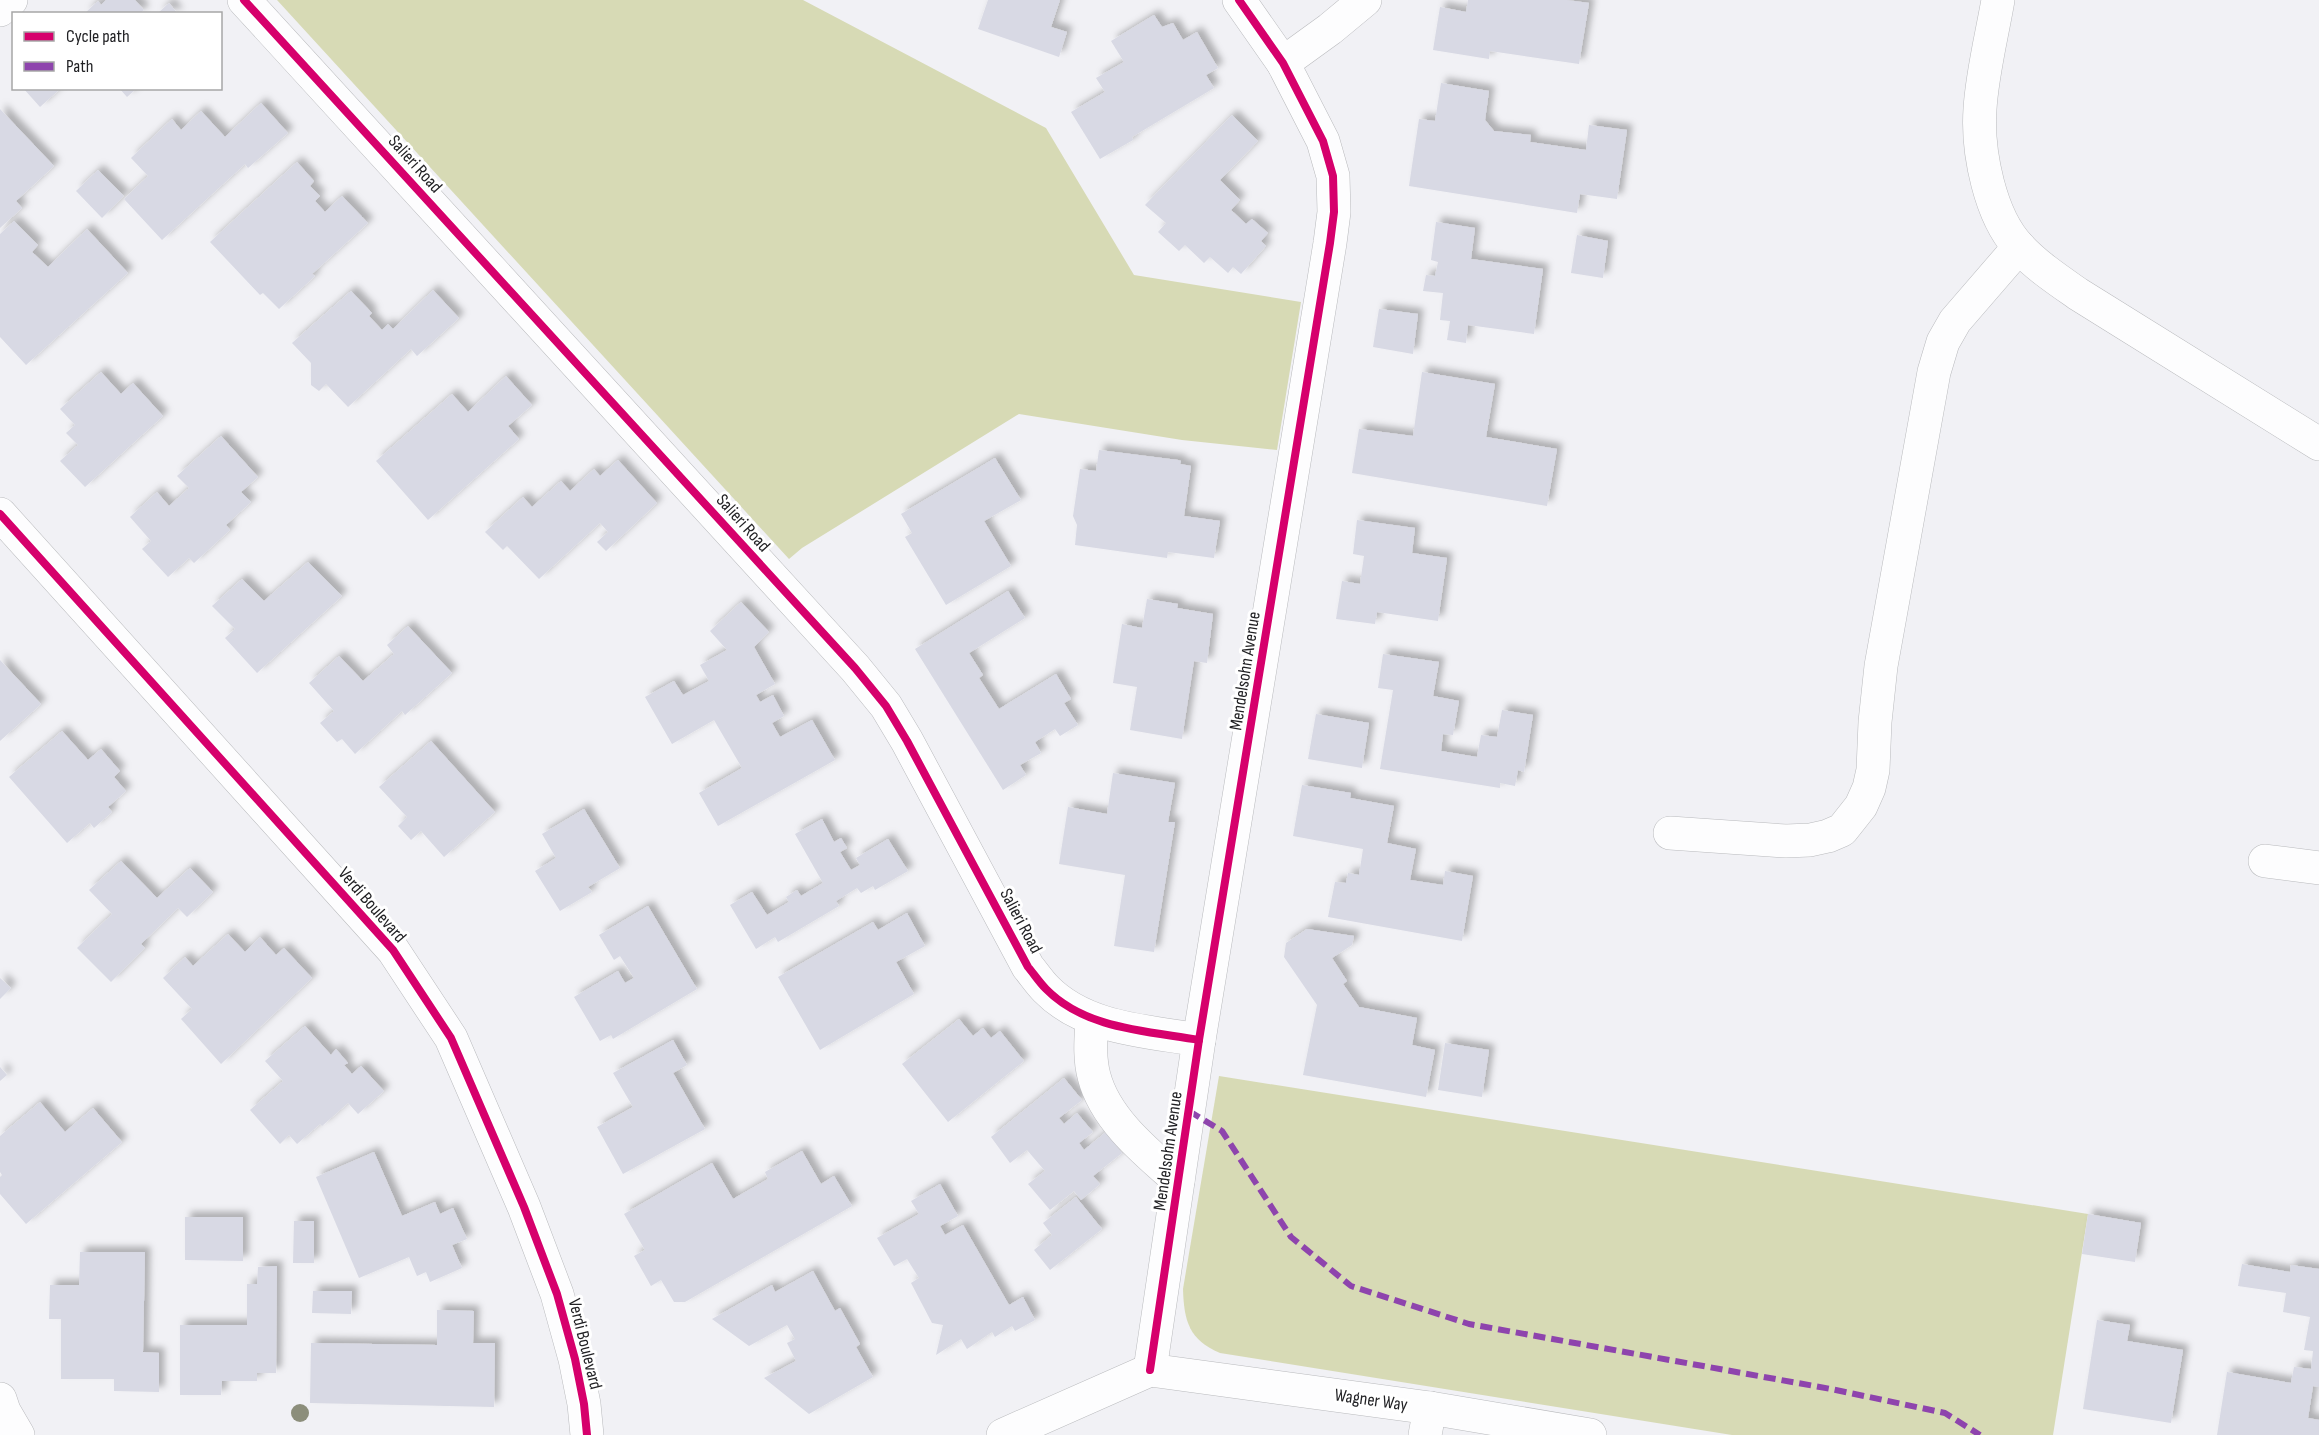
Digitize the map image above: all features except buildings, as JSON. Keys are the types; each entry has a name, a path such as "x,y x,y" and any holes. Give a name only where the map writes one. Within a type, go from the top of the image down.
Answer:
{"street":[{"path":"0,10 11,0"},
{"name":"Salieri Road","path":"244,0 855,668 886,706 1028,967 1046,990 1073,1010 1092,1019 1199,1040"},
{"name":"Mendelsohn Avenue","path":"1150,1370 1199,1040 1334,212 1333,176 1323,141 1283,63 1239,0"},
{"path":"1283,63 1365,0"},
{"path":"1998,0 1980,109 1980,134 1983,161 1994,201 2008,231 2019,247 2078,294 2319,444"},
{"path":"1670,833 1786,841 1810,840 1842,830 1861,806 1869,788 1873,770 1881,666 1934,372 1943,342 1955,321 2019,247"},
{"name":"Verdi Boulevard","path":"0,514 393,950 451,1038 520,1196 557,1294 575,1359 584,1404 587,1435"},
{"path":"2265,861 2319,868"},
{"path":"1092,1019 1090,1050 1093,1073 1106,1104 1141,1148 1178,1180"},
{"path":"1003,1435 1150,1370"},
{"name":"Wagner Way","path":"1150,1370 1428,1422 1590,1435"},
{"path":"0,1399 18,1435"}],"green space":[{"path":"277,0 803,0 1046,128 1134,275 1301,302 1277,450 1182,440 1019,414 802,548 789,559"},
{"path":"1219,1076 2088,1214 2053,1435 1732,1435 1220,1353 1201,1342 1190,1328 1185,1311 1183,1289"}],"marked path":[{"path":"1189,1111 1222,1131 1291,1237 1351,1286 1469,1324 1831,1389 1945,1413 1980,1435"}],"cycle path":[{"path":"244,0 855,668 886,706 1028,967 1043,986 1079,1013 1098,1020 1138,1030 1199,1040"},
{"path":"1150,1370 1199,1040 1334,212 1333,176 1323,141 1283,63 1239,0"},
{"path":"0,514 393,950 451,1038 524,1207 557,1294 575,1359 584,1404 587,1435"}]}
